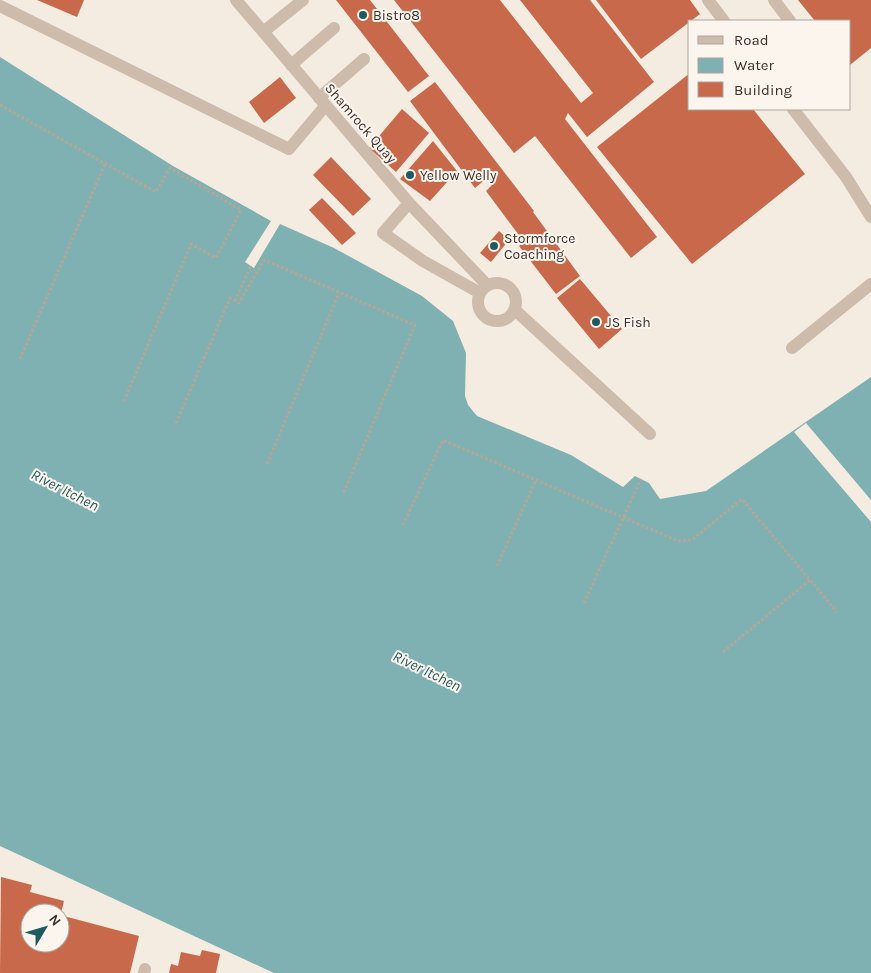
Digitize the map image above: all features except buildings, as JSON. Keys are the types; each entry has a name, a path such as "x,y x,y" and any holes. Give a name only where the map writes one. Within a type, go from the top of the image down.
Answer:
{"lane":[{"name":"Shamrock Quay","path":"236,0 483,289"},
{"path":"263,32 304,0"},
{"path":"708,0 723,20"},
{"path":"774,0 789,20"},
{"path":"0,6 290,149 322,101 364,59"},
{"path":"291,65 334,28"},
{"path":"794,110 846,177 871,218"},
{"path":"409,203 383,233 423,261 483,289"},
{"path":"499,282 510,287 517,298 515,310 505,320 490,320 479,309 478,300 483,289 499,282"},
{"path":"792,348 871,284"},
{"path":"515,310 650,434"}],"path":[{"path":"0,105 156,192 170,168 241,210 216,258 192,244 124,401"},
{"path":"20,359 105,164"},
{"path":"176,423 230,298 239,303 264,260 415,325 343,494"},
{"path":"235,301 251,266"},
{"path":"267,464 339,293"},
{"path":"403,525 443,440 678,541 692,540 742,499 837,612"},
{"path":"584,603 640,479"},
{"path":"498,566 536,480"},
{"path":"723,652 810,580"}],"water":[{"name":"River Itchen","path":"0,57 173,166 271,221 245,262 254,268 280,224 334,248 422,296 453,321 466,353 465,396 468,405 477,416 571,455 623,487 635,476 649,483 660,499 706,491 871,377 871,973 274,973 0,846"}],"pier":[{"path":"806,423 871,500 871,522 794,432"}],"place":[{"name":"Bistro8","path":"363,15"},
{"name":"Yellow Welly","path":"410,175"},
{"name":"Stormforce Coaching","path":"494,246"},
{"name":"JS Fish","path":"596,322"}]}
